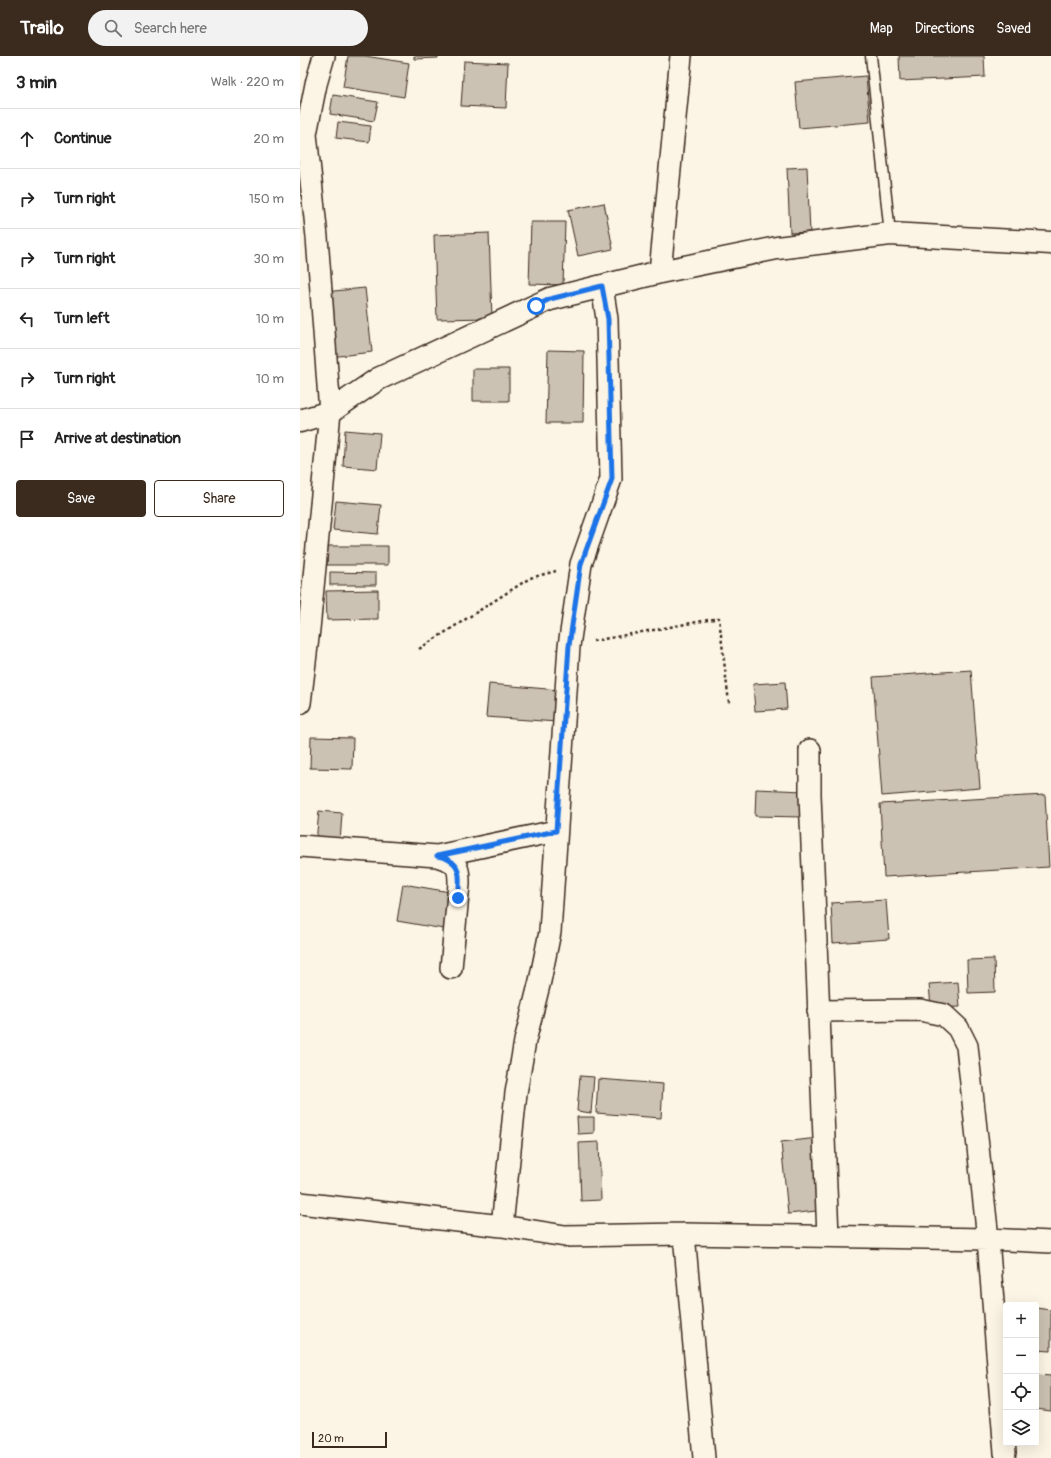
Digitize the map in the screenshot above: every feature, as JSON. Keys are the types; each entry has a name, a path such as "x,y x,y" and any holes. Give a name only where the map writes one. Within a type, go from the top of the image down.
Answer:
{"street":[{"path":"300,703 308,547 330,412 307,219 306,134 308,82 324,56"},
{"path":"660,272 681,56"},
{"path":"300,421 330,412 378,379 550,299 660,272 777,248 890,234 1051,243"},
{"path":"502,1226 516,1092 525,1041 540,981 550,932 569,646 581,564 612,479 608,319 602,286"},
{"path":"810,750 810,795 828,1236"},
{"path":"437,856 556,831"},
{"path":"300,846 437,856 450,860 456,865 459,873 450,968"},
{"path":"818,1011 920,1010 944,1015 958,1028 967,1046 988,1239 1006,1453"},
{"path":"300,1203 502,1226 565,1236 684,1234 988,1239 1051,1242"},
{"path":"684,1234 704,1458"}],"lane":[{"path":"871,56 890,234"}],"path":[{"path":"419,649 530,578 581,564"},
{"path":"569,646 719,618 729,703"}],"building":[{"path":"348,56 365,56 409,63 404,97 343,87"},
{"path":"414,56 438,56 438,58 414,59"},
{"path":"899,56 984,56 985,77 900,81"},
{"path":"464,61 508,63 506,108 461,106"},
{"path":"866,76 870,122 799,128 795,82"},
{"path":"333,95 378,102 374,121 330,114"},
{"path":"338,122 371,126 369,142 336,138"},
{"path":"807,167 810,232 790,233 787,168"},
{"path":"604,203 613,249 578,256 568,210"},
{"path":"531,222 565,222 563,285 529,284"},
{"path":"489,233 492,318 437,319 434,235"},
{"path":"365,288 372,352 331,357 324,292"},
{"path":"548,350 584,351 583,423 546,423"},
{"path":"473,369 509,369 509,401 473,401"},
{"path":"345,430 380,433 377,469 343,466"},
{"path":"336,501 381,505 378,534 333,530"},
{"path":"327,546 388,546 388,565 327,565"},
{"path":"330,572 376,573 376,585 330,585"},
{"path":"378,590 378,619 327,620 326,591"},
{"path":"971,670 980,788 882,796 873,677"},
{"path":"785,682 787,709 755,711 753,684"},
{"path":"489,684 559,690 557,722 486,717"},
{"path":"311,737 353,738 352,769 310,768"},
{"path":"756,789 804,791 803,817 755,816"},
{"path":"1045,795 1049,867 884,877 880,804"},
{"path":"319,811 342,813 340,843 316,842"},
{"path":"403,884 450,892 444,929 397,921"},
{"path":"886,900 889,939 833,943 831,903"},
{"path":"994,959 995,992 968,993 967,960"},
{"path":"958,982 960,1007 931,1008 929,984"},
{"path":"580,1076 594,1077 591,1113 577,1111"},
{"path":"598,1079 663,1084 661,1118 596,1113"},
{"path":"577,1117 594,1117 594,1133 578,1134"},
{"path":"819,1138 826,1210 788,1214 781,1142"},
{"path":"599,1142 601,1200 581,1201 579,1143"},
{"path":"1039,1308 1051,1310 1051,1351 1039,1350"},
{"path":"1039,1375 1051,1376 1051,1411 1039,1409"}],"route":[{"path":"458,898 459,873 456,865 450,860 437,856 556,831 569,646 581,564 612,479 608,319 602,286 550,299 536,306"}]}
